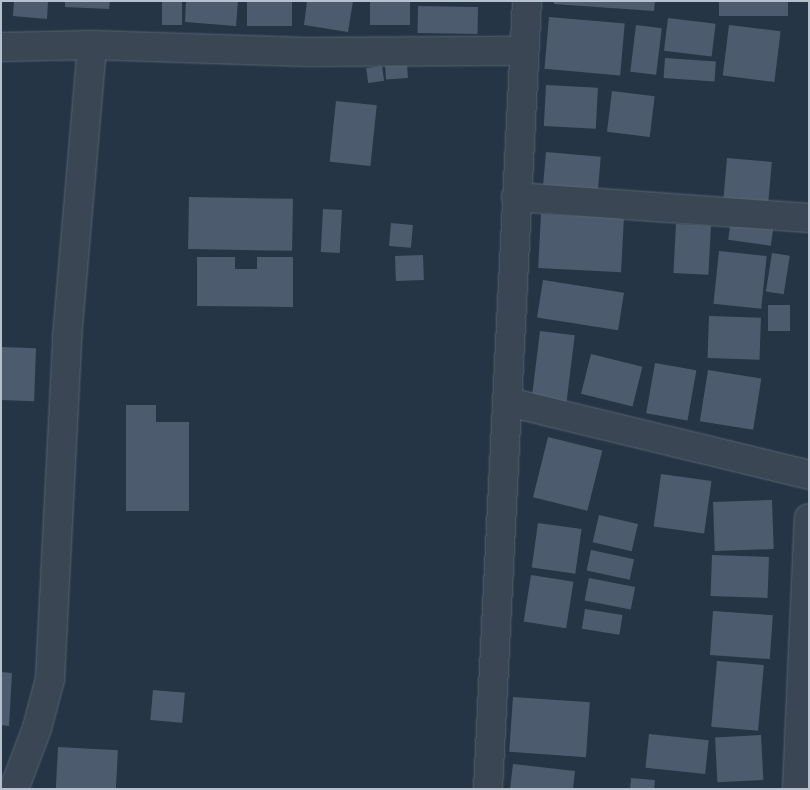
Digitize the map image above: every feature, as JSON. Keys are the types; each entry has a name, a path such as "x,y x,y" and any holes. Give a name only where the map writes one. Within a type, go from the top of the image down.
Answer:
{"street":[{"path":"488,789 508,402 522,51 527,1"},
{"path":"1,47 92,45 306,52 522,51"},
{"path":"14,789 37,728 50,679 67,338 92,45"},
{"path":"516,197 809,218"},
{"path":"508,402 809,475"},
{"path":"797,789 809,518"}],"building":[{"path":"14,1 48,1 47,19 13,16"},
{"path":"65,1 110,1 109,9 65,7"},
{"path":"162,1 182,1 182,25 162,25"},
{"path":"186,1 238,1 236,26 185,22"},
{"path":"247,1 292,1 292,26 247,26"},
{"path":"307,1 353,1 348,32 304,25"},
{"path":"370,1 410,1 410,25 370,25"},
{"path":"554,1 655,1 654,11 554,4"},
{"path":"719,1 788,1 788,16 719,16"},
{"path":"418,6 478,7 478,34 418,33"},
{"path":"549,17 625,24 620,75 544,69"},
{"path":"668,18 716,24 712,57 664,51"},
{"path":"636,25 662,28 656,75 630,72"},
{"path":"729,25 781,31 774,82 723,76"},
{"path":"665,58 716,62 714,82 664,78"},
{"path":"407,64 408,78 386,80 385,66"},
{"path":"382,66 384,81 368,83 366,68"},
{"path":"546,85 598,88 596,129 544,126"},
{"path":"612,91 655,96 650,137 607,132"},
{"path":"336,101 377,105 370,166 330,162"},
{"path":"546,152 601,157 597,196 543,191"},
{"path":"727,158 772,162 768,208 723,204"},
{"path":"189,197 293,199 292,251 188,249"},
{"path":"323,209 342,210 340,253 321,252"},
{"path":"541,214 624,218 621,272 538,268"},
{"path":"731,220 774,226 771,246 728,240"},
{"path":"391,223 413,225 411,248 389,246"},
{"path":"676,224 711,226 708,275 673,273"},
{"path":"719,251 767,256 761,309 713,304"},
{"path":"772,253 790,256 784,294 766,292"},
{"path":"423,255 424,280 396,281 395,256"},
{"path":"197,257 235,257 235,269 257,269 257,257 293,257 293,307 197,306"},
{"path":"543,280 624,293 618,330 537,318"},
{"path":"768,305 790,305 790,331 768,331"},
{"path":"709,316 761,318 760,360 708,358"},
{"path":"540,331 575,335 567,402 532,398"},
{"path":"1,347 36,348 34,401 1,400"},
{"path":"591,354 642,367 633,407 581,394"},
{"path":"655,363 696,370 688,421 646,413"},
{"path":"708,370 761,378 753,430 700,421"},
{"path":"126,405 156,405 156,422 189,422 189,511 126,511"},
{"path":"548,437 602,451 587,511 533,497"},
{"path":"661,474 712,481 704,534 654,526"},
{"path":"772,500 774,549 715,551 713,502"},
{"path":"599,515 638,524 632,551 593,542"},
{"path":"538,523 582,529 575,574 532,568"},
{"path":"591,550 634,559 630,580 587,571"},
{"path":"712,555 769,557 768,598 711,596"},
{"path":"531,575 573,582 566,628 524,621"},
{"path":"589,578 635,587 631,610 585,601"},
{"path":"585,609 623,615 619,635 582,629"},
{"path":"713,611 773,615 770,659 710,655"},
{"path":"717,661 764,665 758,731 711,727"},
{"path":"1,672 12,673 9,726 1,725"},
{"path":"153,690 185,693 182,723 150,720"},
{"path":"513,697 590,702 586,757 509,752"},
{"path":"649,734 709,740 705,774 645,768"},
{"path":"761,735 763,780 717,782 715,737"},
{"path":"58,747 118,750 116,789 56,789"},
{"path":"513,764 575,771 573,789 510,789"},
{"path":"631,778 655,780 654,789 630,789"}]}
